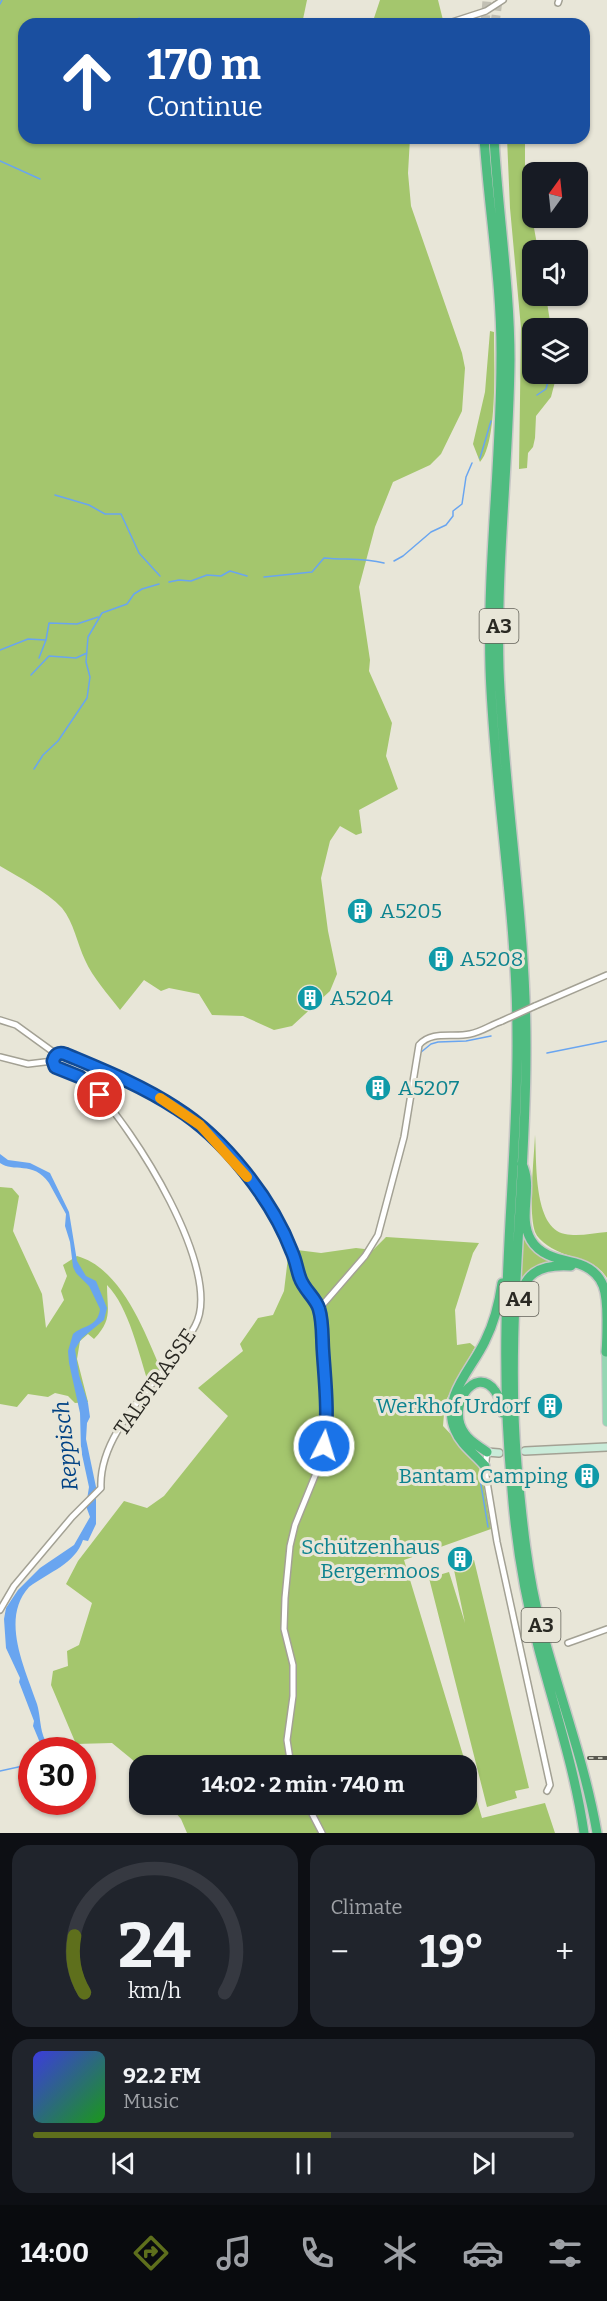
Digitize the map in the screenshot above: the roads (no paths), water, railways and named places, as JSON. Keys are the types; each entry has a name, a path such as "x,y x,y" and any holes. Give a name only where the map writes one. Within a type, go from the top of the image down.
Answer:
{"highway":[{"name":"A3","path":"485,144 498,292 501,354 490,600 490,672 496,758 511,898 517,1020 516,1130 506,1335 507,1430 512,1498 523,1580 538,1645 572,1767 584,1833"},
{"name":"A3","path":"494,144 509,325 510,390 498,618 502,716 524,975 526,1053 512,1355 517,1466 528,1565 541,1624 586,1783 597,1833"},
{"name":"A4","path":"522,1164 527,1175 525,1215 528,1234 540,1250 557,1262"},
{"name":"A4","path":"485,1466 462,1442 452,1423 453,1403 494,1321 501,1294 505,1248 510,1234"},
{"name":"A4","path":"512,1355 522,1287 535,1272 557,1262"},
{"path":"557,1262 587,1271 600,1286 604,1299 606,1352"},
{"path":"487,1452 469,1440 460,1428 458,1406 466,1389 482,1383 495,1390 507,1430"},
{"path":"462,1442 478,1451 487,1452"}],"main road":[{"path":"606,1352 607,1422"},
{"path":"525,1451 607,1447"},
{"path":"487,1452 499,1453"}],"street":[{"path":"464,18 486,11 502,0"},
{"path":"319,1309 365,1256 378,1235 404,1137 419,1045 431,1036 458,1037 474,1034 607,975"},
{"name":"TALSTRASSE","path":"0,1020 16,1025 54,1058 55,1067 80,1077 94,1089 146,1159 184,1230 202,1295 201,1313 192,1331 131,1412 111,1444 103,1466 101,1488 83,1505 11,1589 0,1610"},
{"path":"0,1057 28,1064 65,1054 138,1085 178,1109 205,1131 242,1169 263,1198 291,1249 303,1284 319,1309 327,1410 326,1434 321,1461 295,1525 290,1546 284,1629 293,1665 293,1696 287,1740 289,1755"},
{"path":"487,1452 485,1466 497,1542 550,1785 547,1791"},
{"path":"568,1643 607,1629"},
{"path":"313,1815 322,1833"}],"water":[{"path":"0,1154 8,1160 30,1163 50,1173 69,1212 77,1261 86,1276 96,1281 107,1308 104,1320 82,1338 75,1349 90,1417 87,1423 86,1439 96,1487 96,1524 88,1541 83,1540 68,1561 29,1587 16,1614 18,1644 37,1704 44,1737 38,1737 19,1682 20,1678 6,1648 4,1619 6,1608 18,1590 40,1568 74,1545 90,1517 86,1506 89,1487 81,1450 80,1413 68,1351 73,1334 93,1322 99,1315 100,1309 89,1286 73,1267 70,1242 65,1226 66,1214 49,1183 43,1176 30,1169 5,1166 0,1163"}],"waterway":[{"path":"0,4 2,0"},
{"path":"0,161 40,179"},
{"path":"537,395 546,389 547,384"},
{"path":"480,458 491,421"},
{"path":"394,561 431,532 446,525 453,516 453,511 462,504 466,477 472,463"},
{"path":"55,495 89,505 105,514 121,514 139,553 160,576"},
{"path":"264,577 312,572 324,558 384,563"},
{"path":"169,582 191,581 207,575 221,576 230,571 247,576"},
{"path":"34,769 43,755 58,741 87,698 90,677 86,662 88,637 102,613 127,604 134,594 159,584"},
{"path":"0,650 28,639 46,640 49,623 77,624 98,617"},
{"path":"39,658 46,640"},
{"path":"31,675 49,656 76,658 87,653"},
{"path":"420,1053 431,1044 438,1042 466,1041 491,1036"},
{"path":"547,1053 607,1041"},
{"path":"480,1479 488,1527"},
{"path":"0,1771 18,1767"}],"tunnel":[{"path":"486,18 487,0"},
{"path":"496,18 498,0"}],"railway":[{"path":"589,1758 607,1758"}],"place":[{"name":"A5205","path":"360,911"},
{"name":"A5208","path":"441,959"},
{"name":"A5204","path":"310,998"},
{"name":"A5207","path":"378,1088"},
{"name":"Werkhof Urdorf","path":"550,1406"},
{"name":"Bantam Camping","path":"587,1476"},
{"name":"Schützenhaus Bergermoos","path":"460,1559"}],"water label":[{"name":"Reppisch","path":"65,1446"}]}
